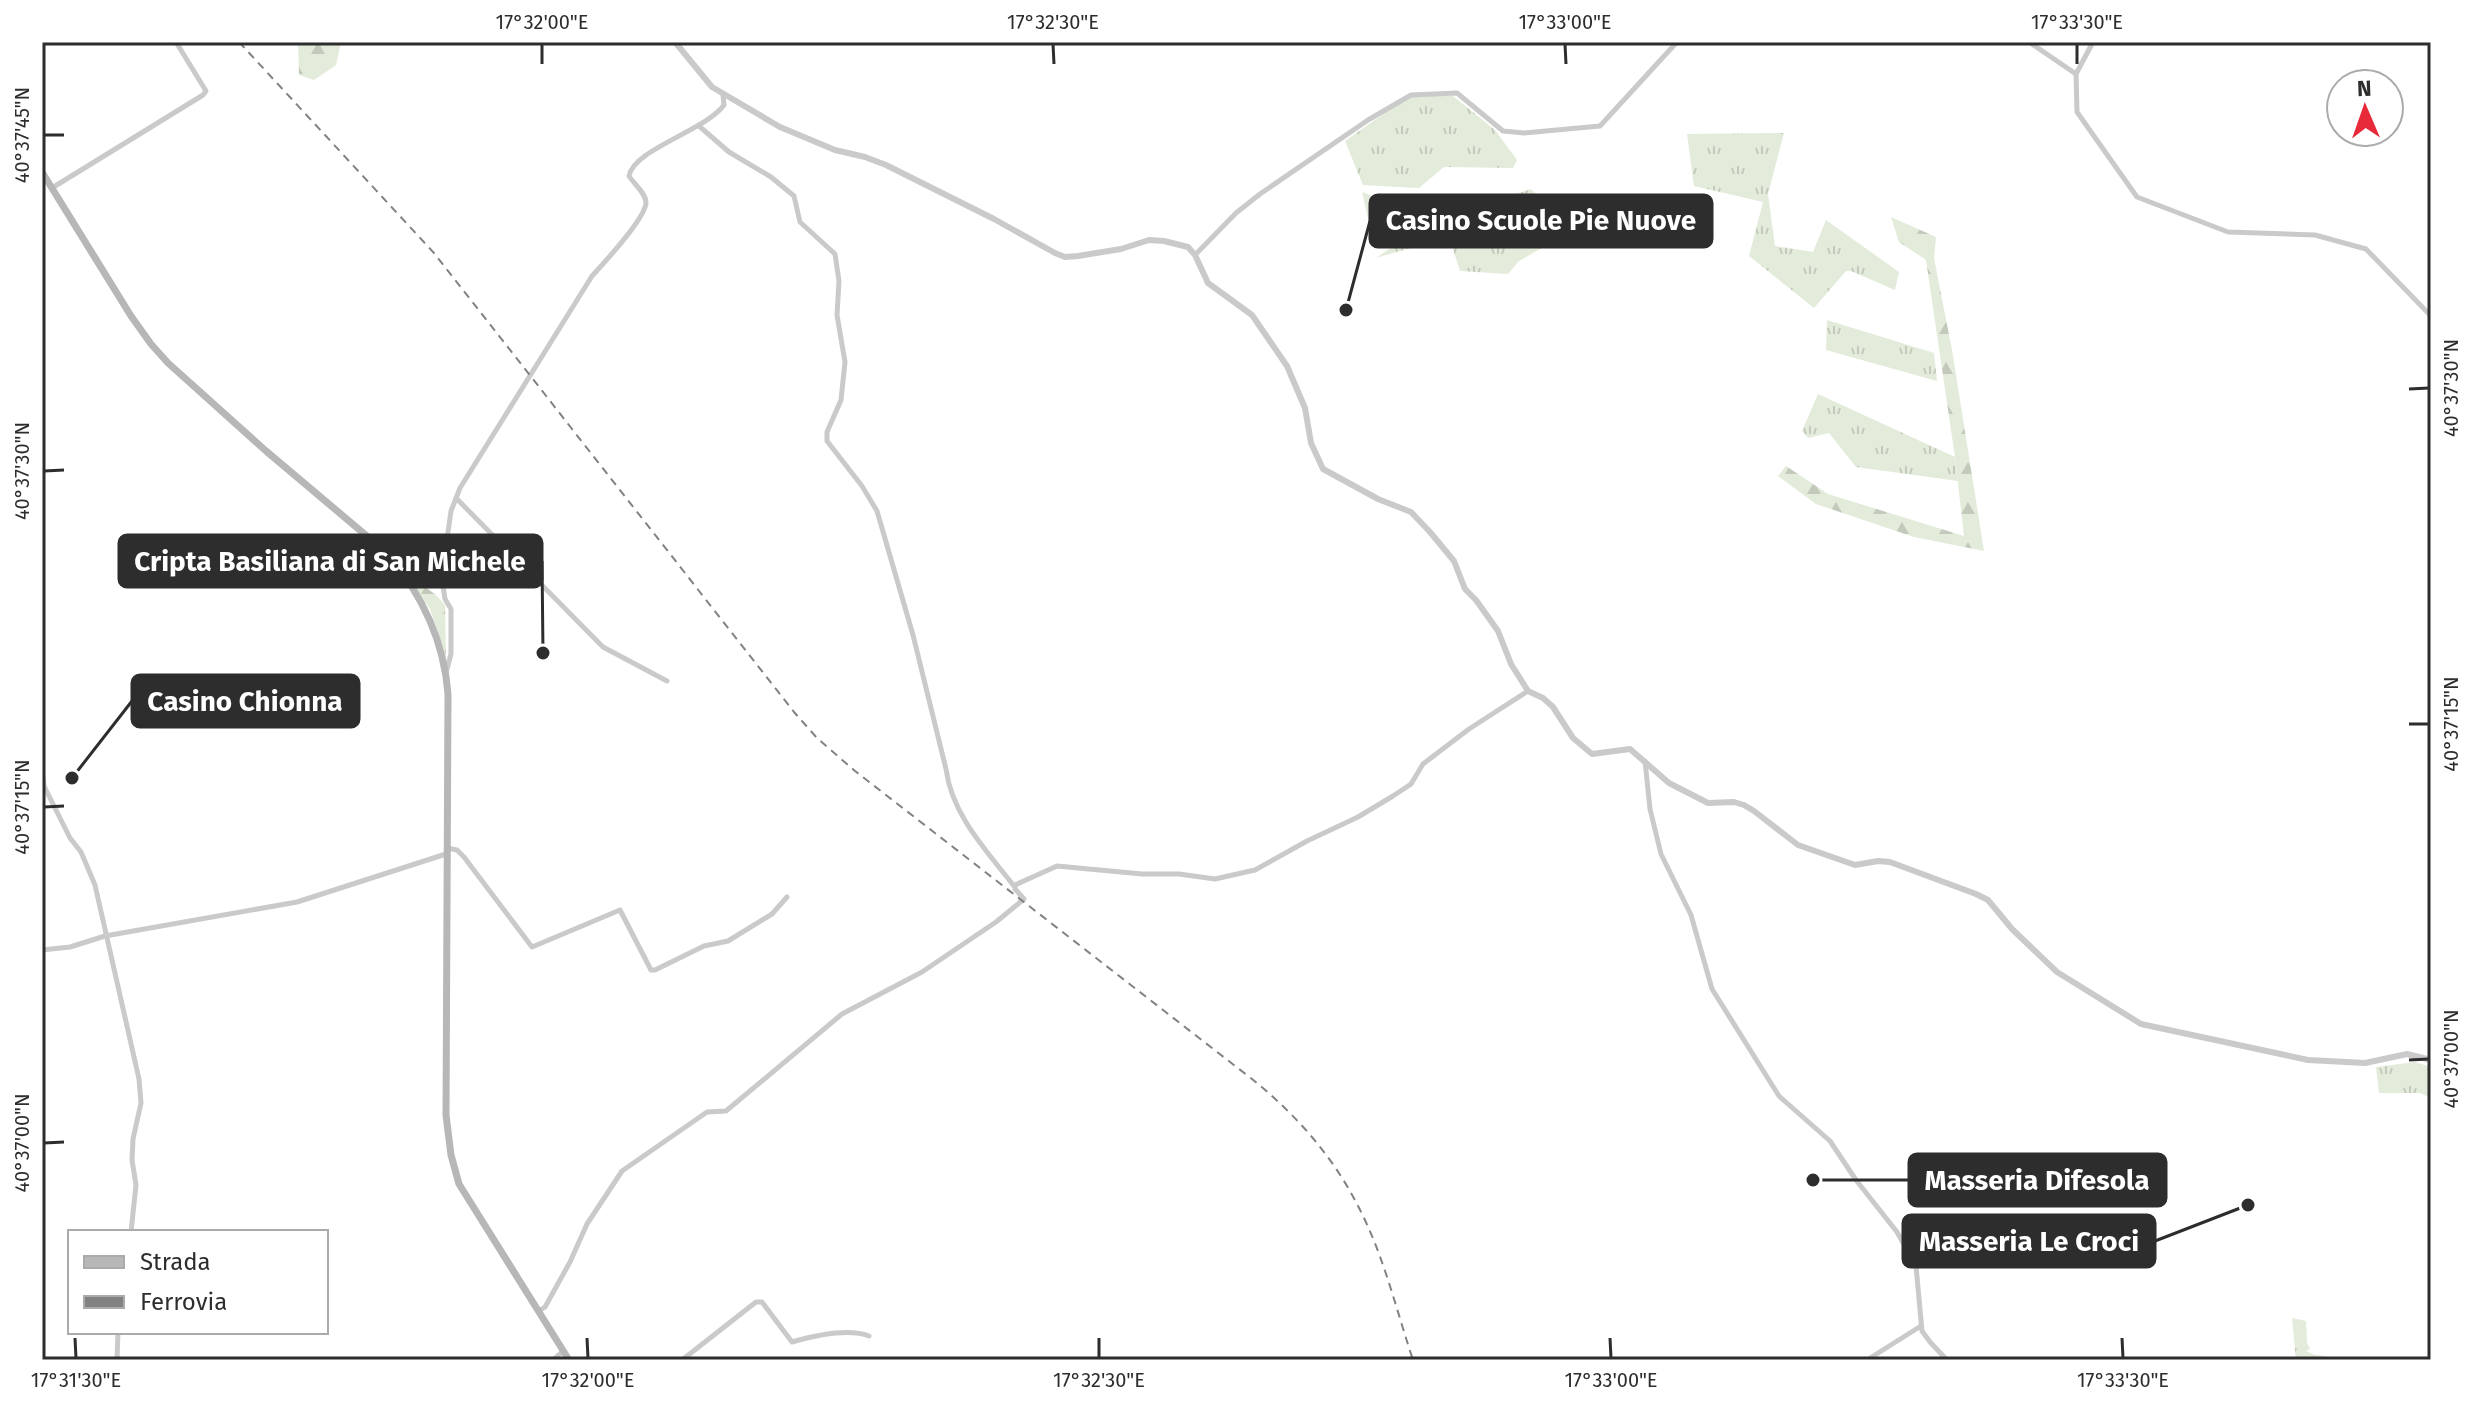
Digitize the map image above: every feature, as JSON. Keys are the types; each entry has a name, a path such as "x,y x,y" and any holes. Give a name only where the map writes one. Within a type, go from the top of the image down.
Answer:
{"main road":[{"path":"42,172 151,344 266,451 364,532 399,567 423,606 439,646 448,694 446,1115 451,1155 459,1184 569,1360"}],"street":[{"path":"52,188 203,95 206,91 176,42"},
{"path":"675,42 712,87 723,95 808,140 886,165 1065,257 1121,249 1149,240 1188,247 1208,283 1252,315 1287,366 1305,408 1311,443 1323,469 1378,499 1411,512 1430,532 1454,561 1465,589 1498,631 1511,664 1528,691 1553,707 1573,738 1592,754 1630,749 1669,783 1695,798 1708,803 1734,802 1744,805 1798,845 1855,865 1890,862 1988,900 2012,929 2057,972 2141,1024 2308,1060 2365,1063 2407,1054 2431,1060"},
{"path":"1195,255 1236,213 1260,194 1368,120 1411,95 1457,93 1503,131 1524,133 1600,126 1677,42"},
{"path":"2029,42 2076,74"},
{"path":"2093,42 2076,74 2077,112 2137,197 2228,232 2315,235 2366,249 2431,316"},
{"path":"446,674 451,654 451,609 445,599 439,560 446,546 456,498 592,276 610,258 645,208 644,195 629,176 630,169 644,156 699,126 722,108 723,95"},
{"path":"538,1312 545,1307 587,1224 624,1168 707,1112 726,1111 842,1014 922,972 996,922 1024,899 965,822 949,790 913,635 877,511 827,441 827,432 841,400 845,362 837,315 839,281 835,254 800,222 794,196 771,177 729,152 699,126"},
{"path":"456,498 603,647 667,681"},
{"path":"1014,886 1057,866 1215,879 1255,870 1358,817 1411,784 1423,764 1469,729 1528,691"},
{"path":"1645,760 1650,809 1661,854 1691,915 1712,989 1779,1096 1830,1141 1897,1232 1916,1266 1921,1326 1930,1342 1947,1360"},
{"path":"42,769 44,786 70,838 81,852 95,885 139,1079 141,1103 133,1139 136,1185 131,1230"},
{"path":"42,950 297,902 446,850 457,850 464,857 532,947 620,910 651,970 704,946 728,941 772,914 787,897"},
{"path":"682,1360 756,1302 762,1302 792,1342 821,1334 861,1333 869,1336"},
{"path":"1867,1360 1921,1326"},
{"path":"117,1360 118,1334"},
{"path":"553,1360 563,1351"}],"green space":[{"path":"298,42 341,42 336,65 314,80 299,75"},
{"path":"1409,96 1453,96 1495,130 1517,160 1513,168 1444,167 1419,188 1363,185 1345,141"},
{"path":"1784,133 1768,194 1775,246 1813,252 1826,220 1899,272 1895,290 1846,271 1814,308 1749,256 1763,202 1694,186 1687,134"},
{"path":"1531,189 1556,214 1566,234 1519,261 1508,274 1460,271 1449,237 1376,258 1427,223"},
{"path":"1362,192 1408,210 1374,245"},
{"path":"1891,217 1936,237 1934,258 1984,551 1914,537 1816,504 1778,476 1786,466 1828,494 1964,536 1926,260 1899,242"},
{"path":"1827,320 1934,353 1937,381 1826,350"},
{"path":"1818,394 1955,457 1958,481 1856,467 1829,433 1808,438 1802,431"},
{"path":"405,572 445,605 446,656 430,609"},
{"path":"2415,1062 2431,1067 2431,1098 2420,1093 2379,1093 2376,1067"},
{"path":"2292,1318 2306,1321 2310,1349 2306,1351 2326,1356 2326,1360 2296,1360"}],"railway":[{"path":"239,42 434,253 817,738 855,771 1252,1079 1301,1125 1329,1159 1363,1216 1384,1269 1413,1360"}],"place":[{"name":"Casino Scuole Pie Nuove","path":"1346,310"},
{"name":"Cripta Basiliana di San Michele","path":"543,653"},
{"name":"Casino Chionna","path":"72,778"},
{"name":"Masseria Difesola","path":"1813,1180"},
{"name":"Masseria Le Croci","path":"2248,1205"}]}
